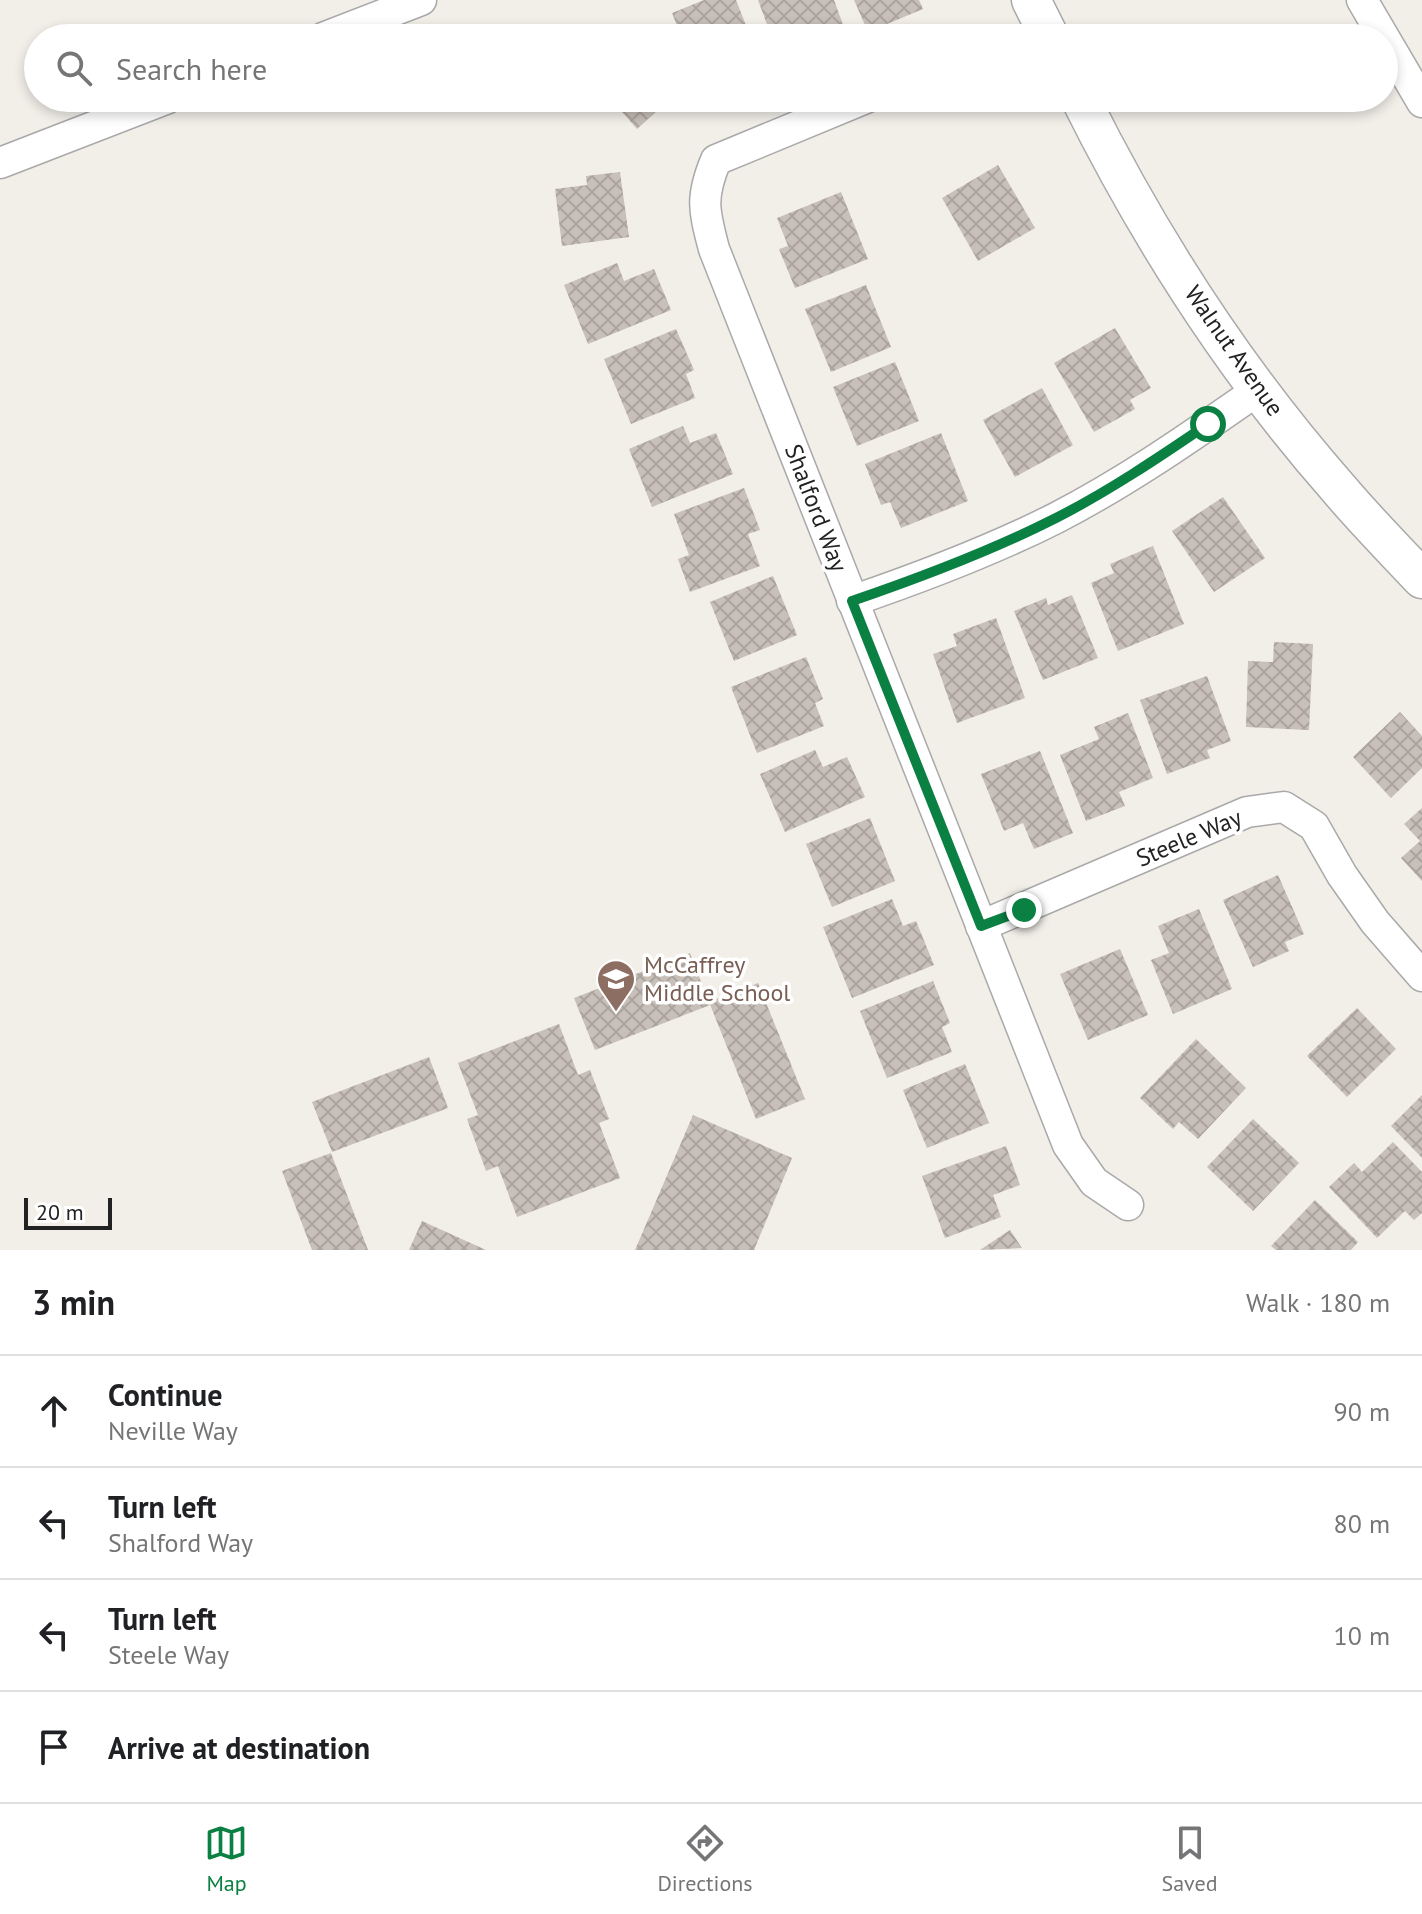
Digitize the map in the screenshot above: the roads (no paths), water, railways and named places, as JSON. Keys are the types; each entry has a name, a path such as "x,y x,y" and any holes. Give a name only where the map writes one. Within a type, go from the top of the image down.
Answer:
{"street":[{"path":"359,24 421,0"},
{"path":"1031,0 1043,24"},
{"path":"1362,0 1376,24"},
{"path":"1398,61 1422,102"},
{"path":"0,163 132,112"},
{"name":"Shalford Way","path":"832,112 716,160 705,186 704,210 714,249 1068,1145 1094,1182 1128,1205"},
{"name":"Walnut Avenue","path":"1088,112 1171,262 1258,390 1338,489 1422,579"},
{"path":"852,601 997,546 1058,517 1141,470 1258,390"},
{"name":"Steele Way","path":"981,926 1247,812 1284,807 1314,826 1342,875 1375,922 1422,976"}],"place":[{"name":"McCaffrey Middle School","path":"616,1013"}]}
